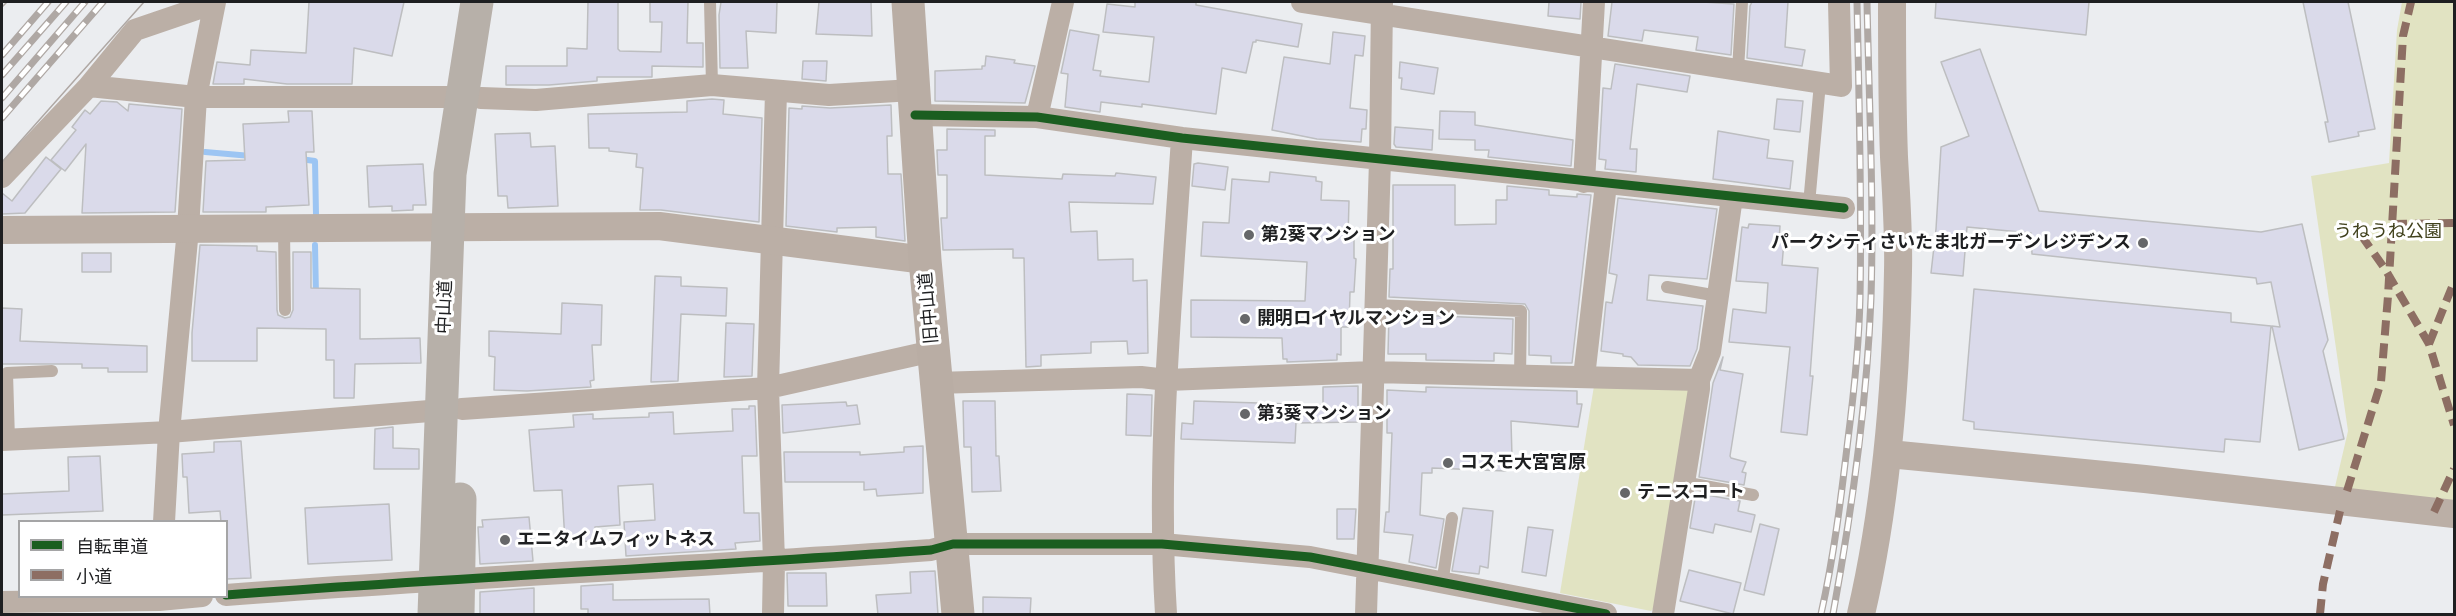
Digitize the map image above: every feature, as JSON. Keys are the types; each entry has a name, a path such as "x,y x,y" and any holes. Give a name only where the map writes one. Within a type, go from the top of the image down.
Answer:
{"highway":[{"name":"中山道","path":"434,615 447,579 458,228 472,97 477,2"},
{"name":"中山道","path":"472,97 498,2"},
{"name":"中山道","path":"447,579 458,615"}],"main road":[{"name":"旧中山道","path":"908,2 925,260 958,615"}],"street":[{"path":"2,177 89,86 135,30 215,2"},
{"path":"164,520 169,432 188,229 196,97 215,2"},
{"path":"1037,117 1063,2"},
{"path":"1302,2 1382,8 1591,46 1841,86 1839,2"},
{"path":"1584,377 1595,183 1591,46 1594,2"},
{"path":"1861,615 1869,583 1889,454 1898,268 1892,99 1892,2"},
{"path":"1366,615 1380,160 1382,8"},
{"path":"89,86 196,97 472,97 536,100 712,85 914,102 1182,138 1844,208"},
{"path":"773,615 774,561 768,388 776,91"},
{"path":"1166,615 1162,544 1167,380 1182,138"},
{"path":"1662,615 1699,380 1710,352 1732,196"},
{"path":"2,230 659,226 925,260"},
{"path":"5,440 169,432 768,388 934,367 1167,380 1373,372 1699,380"},
{"path":"1889,454 2145,478 2454,514"},
{"path":"228,595 447,579 931,550 953,544 1162,544 1310,557 1594,613"},
{"path":"2,602 39,608 159,604 196,598"}],"lane":[{"path":"710,2 712,85"},
{"path":"1738,70 1742,2"},
{"path":"1809,204 1820,83"},
{"path":"284,229 285,310"},
{"path":"1667,287 1718,296"},
{"path":"1375,305 1521,311 1520,376"},
{"path":"5,440 7,373 52,371"},
{"path":"1683,482 1753,495"},
{"path":"1442,584 1452,518"}],"green space":[{"name":"うねうね公園","path":"2402,2 2454,2 2454,505 2334,491 2348,431 2311,176 2389,163 2397,30"},
{"name":"テニスコート","path":"1594,386 1687,388 1691,392 1655,607 1651,611 1560,593"}],"building":[{"path":"309,2 404,2 392,56 354,48 352,84 287,84 244,79 244,84 213,84 217,62 250,65 251,50 306,53"},
{"path":"588,2 618,2 618,49 620,51 661,52 662,22 650,22 650,2 688,2 687,43 703,43 703,67 652,66 652,77 597,77 597,81 549,85 506,85 506,66 567,66 567,48 587,49"},
{"path":"721,2 777,2 776,33 746,31 748,68 720,68 719,15"},
{"path":"819,2 871,2 872,36 816,34"},
{"path":"1135,2 1196,2 1196,5 1302,24 1298,47 1256,40 1253,42 1246,73 1222,68 1216,114 1142,104 1142,107 1101,102 1100,112 1065,107 1068,74 1061,73 1070,30 1099,35 1093,70 1101,71 1100,76 1149,82 1154,37 1103,32 1107,4 1135,7"},
{"path":"1549,2 1581,2 1580,19 1548,16"},
{"path":"1612,2 1734,4 1731,55 1696,50 1698,37 1644,30 1642,41 1608,36"},
{"path":"1752,2 1788,2 1785,47 1805,50 1802,66 1747,58"},
{"path":"1936,2 2089,2 2086,35 1935,18"},
{"path":"2303,2 2348,2 2375,129 2358,132 2359,136 2329,142 2325,122 2328,122"},
{"path":"1333,32 1365,36 1363,56 1355,55 1350,108 1367,110 1366,129 1362,129 1361,142 1317,139 1272,130 1284,57 1330,64"},
{"path":"1980,49 2039,211 2261,232 2302,224 2328,340 2323,351 2344,439 2299,450 2272,326 2280,327 2271,282 2257,284 2256,278 2032,254 2031,233 1967,227 1963,276 1931,273 1941,147 1969,136 1941,62"},
{"path":"986,56 1015,60 1014,63 1035,66 1025,103 935,101 935,71 982,69 982,66 985,66"},
{"path":"803,61 827,61 826,81 802,79"},
{"path":"1400,62 1438,68 1434,94 1401,89"},
{"path":"1615,64 1690,76 1687,92 1637,84 1630,149 1637,149 1636,172 1605,169 1606,160 1599,159 1603,88 1611,89"},
{"path":"1777,99 1803,101 1800,132 1774,129"},
{"path":"724,100 723,114 762,118 759,222 661,210 640,210 643,168 636,167 637,154 609,151 609,148 589,148 588,114 687,112 687,101"},
{"path":"101,101 117,102 128,111 129,104 182,109 175,212 82,213 86,144 65,171 51,160 76,130 72,127 85,110 90,114"},
{"path":"891,105 892,136 887,136 888,174 901,174 905,241 876,237 876,227 837,228 837,232 786,226 789,108"},
{"path":"288,111 312,111 314,152 306,152 309,205 266,207 266,212 203,212 206,161 245,160 243,124 289,122"},
{"path":"1440,111 1475,112 1475,125 1573,140 1571,166 1488,157 1489,150 1475,150 1475,140 1439,139"},
{"path":"1395,127 1433,130 1432,150 1396,147 1394,144"},
{"path":"947,129 995,130 995,136 985,136 985,175 1062,179 1063,174 1115,176 1116,173 1156,177 1153,204 1069,202 1071,232 1097,231 1098,260 1133,259 1133,281 1147,280 1148,353 1128,354 1127,341 1091,342 1091,353 1041,355 1041,366 1026,367 1024,258 1013,258 1013,249 943,250 941,218 947,218 947,175 938,175 937,150 947,150"},
{"path":"1718,131 1769,140 1767,158 1793,161 1790,189 1713,179"},
{"path":"530,133 531,147 555,146 558,206 508,208 507,196 498,196 495,134"},
{"path":"46,157 61,169 25,213 2,214 2,193 12,201"},
{"path":"423,164 426,205 413,205 413,210 392,211 392,206 369,207 367,166"},
{"path":"1194,164 1228,167 1225,190 1192,186"},
{"path":"1270,172 1316,177 1316,181 1322,182 1321,200 1349,201 1348,238 1354,238 1354,258 1356,259 1354,292 1350,292 1349,327 1341,327 1341,355 1337,354 1337,360 1287,362 1287,359 1283,359 1282,338 1191,337 1191,300 1305,301 1307,262 1201,256 1203,222 1229,223 1232,179 1269,182"},
{"path":"1393,185 1455,185 1455,225 1496,224 1496,200 1507,200 1507,186 1549,190 1549,195 1577,197 1577,194 1591,195 1572,363 1551,363 1551,356 1529,355 1529,311 1525,304 1389,297 1390,269 1393,269"},
{"path":"1618,198 1717,209 1707,279 1649,275 1647,300 1703,306 1697,349 1690,366 1638,365 1631,357 1601,351 1606,302 1612,303 1617,275 1609,273"},
{"path":"1749,224 1780,226 1779,241 1784,241 1782,265 1818,268 1810,376 1813,376 1807,435 1781,432 1790,347 1729,342 1733,309 1766,313 1768,283 1736,281 1742,227 1748,228"},
{"path":"200,245 257,246 257,251 276,252 277,310 278,315 285,318 290,317 293,310 293,252 311,252 311,288 360,289 360,339 420,338 421,363 355,364 354,398 334,398 334,360 326,360 326,329 257,328 257,361 192,361 192,333"},
{"path":"82,253 111,253 111,272 82,272"},
{"path":"655,276 681,277 681,286 727,288 726,316 681,314 678,381 651,382"},
{"path":"1974,289 2231,313 2231,322 2271,326 2260,442 2225,439 2224,452 1974,429 1974,422 1963,420"},
{"path":"562,303 602,305 601,345 592,345 594,380 590,381 591,387 527,391 494,390 495,357 489,356 489,331 561,334"},
{"path":"2,308 22,309 20,341 147,346 147,372 108,372 108,368 82,368 82,364 2,364"},
{"path":"1389,314 1513,319 1512,354 1494,353 1494,361 1426,360 1426,354 1388,354"},
{"path":"726,323 754,324 752,376 724,377"},
{"path":"1723,357 1720,370 1743,374 1730,456 1746,462 1742,472 1746,473 1744,485 1699,477 1713,383"},
{"name":"第3葵マンション","path":"1358,386 1358,422 1296,423 1295,443 1181,439 1182,423 1193,424 1194,401 1323,405 1323,387"},
{"path":"1426,387 1577,391 1577,404 1582,404 1578,427 1511,421 1512,457 1506,458 1506,471 1432,468 1432,473 1422,473 1420,515 1444,519 1436,568 1409,562 1413,535 1384,532 1386,512 1389,512 1392,433 1387,433 1387,390 1426,392"},
{"path":"1127,394 1152,395 1151,436 1126,435"},
{"path":"963,401 995,401 996,456 999,456 1001,491 972,492 971,447 964,447"},
{"path":"846,402 847,406 857,405 860,424 783,433 782,405"},
{"path":"749,406 755,406 757,456 742,456 744,513 759,513 760,541 735,543 736,549 626,556 624,522 655,520 653,484 618,486 620,525 595,527 596,541 565,542 562,490 534,491 529,430 574,427 573,415 593,414 593,419 649,417 649,413 673,412 674,434 733,431 732,409 749,409"},
{"path":"393,427 393,448 419,449 419,469 374,469 375,429"},
{"path":"241,441 251,578 228,579 228,520 221,520 220,511 189,513 187,477 183,477 182,454 214,452 214,442"},
{"path":"923,446 923,493 877,496 876,489 864,490 864,482 785,482 784,452 860,452 860,455 904,452 904,447"},
{"path":"100,456 103,511 2,515 2,494 69,491 68,457"},
{"path":"1696,493 1740,501 1738,511 1755,515 1751,532 1715,524 1713,533 1690,528"},
{"path":"389,504 392,560 308,564 305,508"},
{"path":"1463,508 1493,511 1488,568 1480,566 1479,574 1452,571"},
{"path":"1337,509 1356,509 1354,539 1337,539"},
{"path":"529,517 533,561 480,564 478,527 483,527 482,520"},
{"path":"1760,524 1779,529 1764,595 1744,590"},
{"path":"1528,527 1553,530 1546,576 1522,572"},
{"path":"1689,570 1741,583 1733,614 1680,601"},
{"path":"935,571 938,615 878,615 876,595 911,593 910,572"},
{"path":"787,573 826,573 827,606 788,606"},
{"path":"613,584 613,600 709,599 710,615 588,615 588,609 581,609 581,586"},
{"path":"534,588 534,615 480,615 480,592"},
{"path":"983,597 1031,598 1030,615 983,615"}],"waterway":[{"path":"205,152 251,156"},
{"path":"300,159 315,161 316,215"},
{"path":"315,245 316,296"}],"tram line":[{"path":"2,7 7,2"},
{"path":"2,162 144,2"}],"railway":[{"path":"2,55 48,2"},
{"path":"2,75 66,2"},
{"path":"2,98 85,2"},
{"path":"2,118 103,2"},
{"path":"1821,614 1840,505 1859,333 1861,224 1857,2"},
{"path":"1833,614 1858,457 1869,338 1872,224 1867,2"}],"marked path":[{"path":"2347,491 2381,382 2403,36 2411,2"},
{"path":"2392,224 2454,223"},
{"path":"2361,235 2385,269 2429,344 2454,425"},
{"path":"2429,344 2454,282"},
{"path":"2434,512 2454,469"},
{"path":"2320,614 2323,584 2340,511"}],"cycle path":[{"path":"915,115 1037,117 1182,138 1844,208"},
{"path":"228,595 931,550 953,544 1162,544 1310,557 1606,614"}],"place":[{"name":"第2葵マンション","path":"1249,235"},
{"name":"パークシティさいたま北ガーデンレジデンス","path":"2143,243"},
{"name":"開明ロイヤルマンション","path":"1245,319"},
{"name":"第3葵マンション","path":"1245,414"},
{"name":"コスモ大宮宮原","path":"1448,463"},
{"name":"テニスコート","path":"1625,493"},
{"name":"エニタイムフィットネス","path":"505,540"}]}
